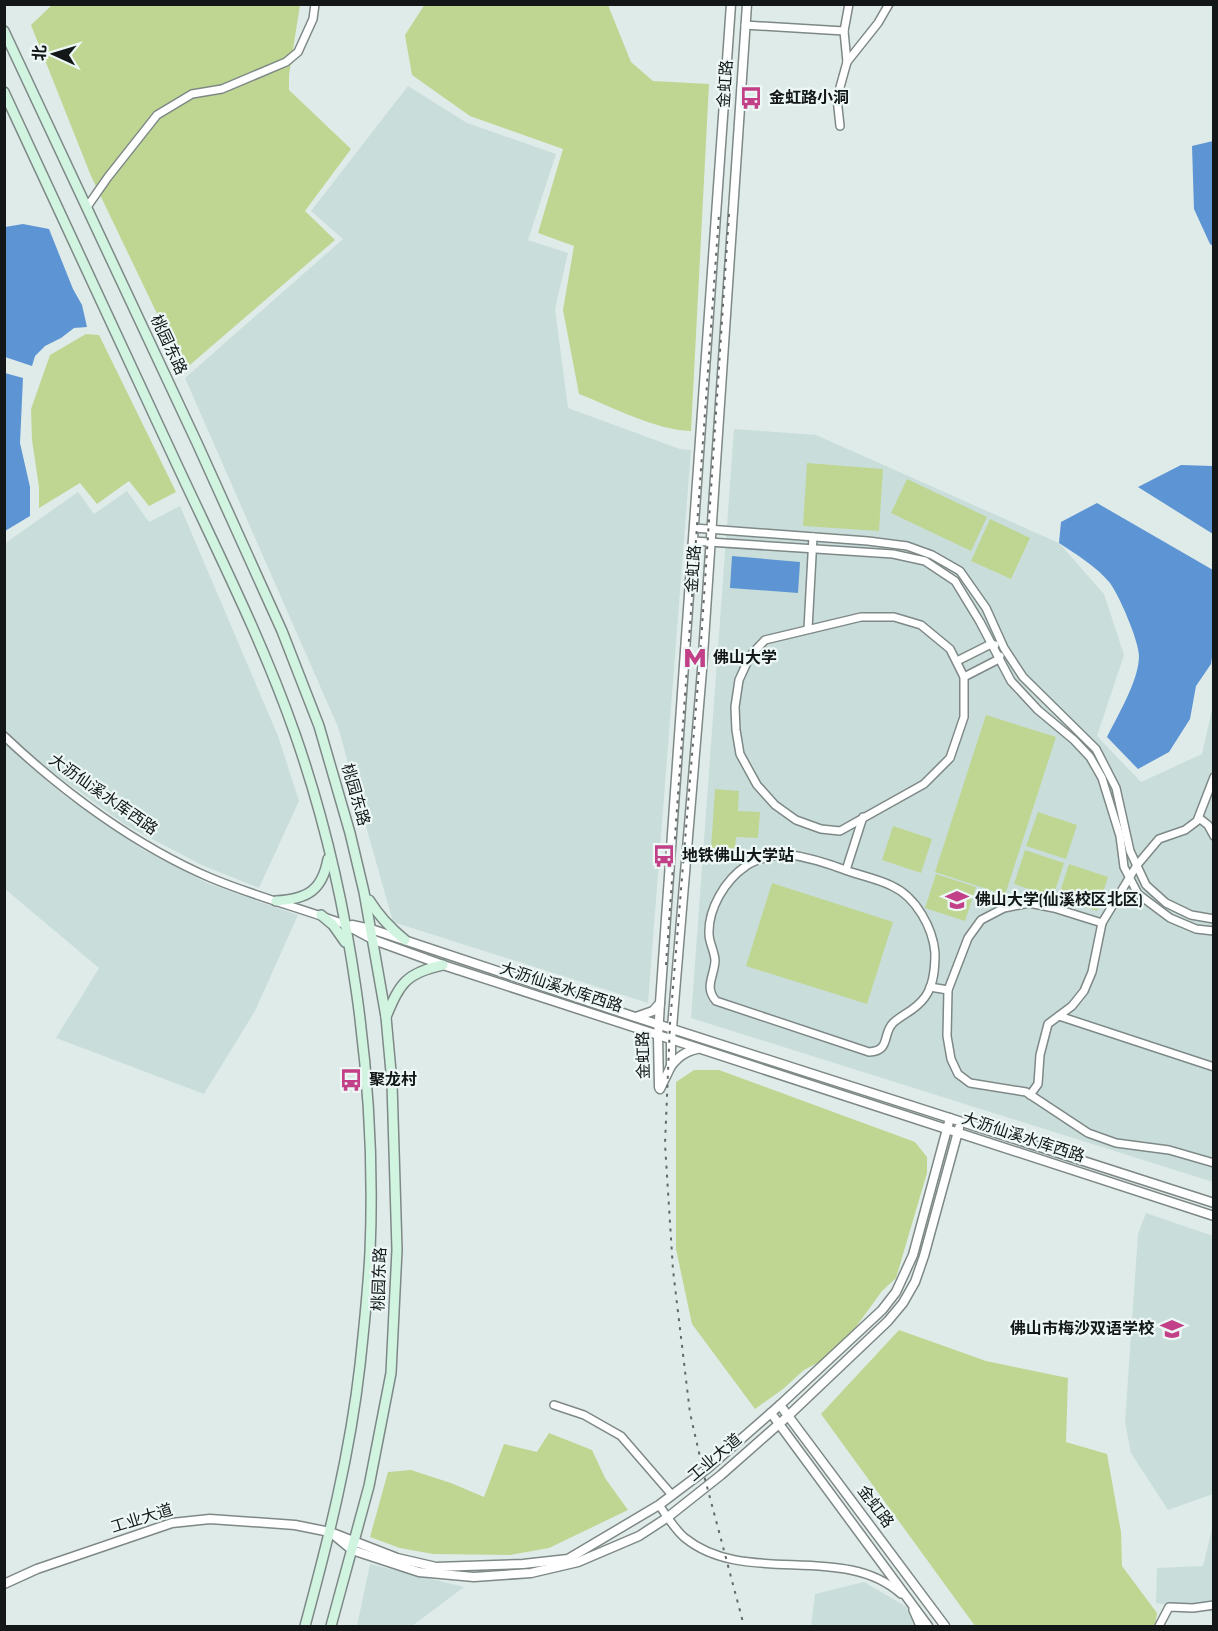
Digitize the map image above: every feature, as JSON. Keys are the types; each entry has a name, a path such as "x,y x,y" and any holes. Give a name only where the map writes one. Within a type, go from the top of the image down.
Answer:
{"main road":[{"name":"桃园东路","path":"4,31 282,631 319,726 347,822 374,940 386,1017 392,1083 397,1250 391,1373 369,1486 331,1626"},
{"name":"桃园东路","path":"4,92 259,640 295,735 329,854 344,924 366,1082 370,1252 359,1369 330,1532 305,1626"},
{"path":"276,901 293,900 306,896 318,886 325,874 329,854"},
{"path":"364,892 377,913 405,940"},
{"path":"321,915 343,937 349,952"},
{"path":"386,1017 394,997 404,982 421,970 443,965"}],"street":[{"path":"87,207 158,115 192,94 231,85 285,62 298,52 313,19 315,4"},
{"name":"金虹路","path":"731,4 660,1002 658,1036 660,1089 671,1066 670,1040 712,529 747,4"},
{"path":"840,126 837,98 847,62 844,31 849,4"},
{"path":"847,62 878,23 889,4"},
{"path":"745,25 844,31"},
{"path":"694,528 907,546 932,555 960,572 986,608 1004,648 1023,677 1096,750 1116,788 1130,851 1146,885 1166,903 1191,915 1214,919"},
{"path":"808,629 813,537"},
{"path":"693,541 893,555 925,561 955,581 1011,681 1038,710 1074,740 1090,757 1102,778 1120,836 1124,867 1138,894 1170,918 1196,928 1214,931"},
{"path":"861,617 894,617 921,625 950,649 957,662 964,677 964,717 950,758 924,783 840,831 821,829 796,820 775,805 757,785 740,754 735,707 739,680 750,656 765,640 861,617"},
{"path":"957,662 992,644 1004,648"},
{"path":"964,677 999,658 1004,648"},
{"name":"大沥仙溪水库西路","path":"4,736 31,762 66,789 145,843 210,878 321,915 374,940 443,965 1214,1216"},
{"path":"1030,1095 1038,1084 1040,1055 1048,1024 1072,1006 1084,991 1092,972 1102,923 1137,865 1159,839 1185,830 1197,821 1214,777"},
{"path":"846,870 863,817"},
{"path":"1199,818 1208,825 1214,836"},
{"path":"786,854 809,857 846,870 893,886 906,896 919,910 930,929 934,945 935,966 927,995 915,1009 892,1024 883,1047 876,1052 869,1052 716,1001 709,988 715,960 709,936 712,912 721,893 746,865 763,858 786,854"},
{"path":"1102,923 1029,903 1004,908 981,920 968,938 948,990 947,1036 951,1059 958,1074 970,1083 1026,1092 1088,1132 1116,1143 1169,1150 1214,1163"},
{"path":"344,924 371,929 635,1017 1214,1203"},
{"path":"930,987 948,990"},
{"path":"635,1017 653,1011 660,1002"},
{"path":"1059,1016 1214,1067"},
{"path":"633,1028 647,1036 658,1058"},
{"path":"671,1066 687,1051 699,1049"},
{"path":"771,1413 868,1326 896,1292 912,1255 950,1118"},
{"name":"工业大道","path":"4,1584 37,1569 172,1523 210,1519 295,1525 330,1532 353,1546 419,1572 474,1577 531,1573 578,1562 639,1536 668,1517 788,1416 888,1321 903,1303 915,1282 924,1256 960,1121"},
{"path":"555,1405 584,1415 621,1436 672,1495"},
{"name":"金虹路","path":"780,1405 945,1626"},
{"name":"金虹路","path":"771,1413 928,1626"},
{"name":"工业大道","path":"353,1546 436,1567 523,1564 568,1559 659,1505 708,1468 771,1413"},
{"path":"659,1505 685,1538 726,1558 850,1569 880,1579 892,1585 909,1601 920,1626"},
{"path":"1159,1626 1169,1607 1193,1608 1214,1605"}],"shaded area":[{"path":"408,86 467,123 556,154 528,240 568,253 555,309 568,408 680,449 691,450 648,1003 393,922 338,727 185,378 343,239 311,211"},
{"name":"佛山大学(仙溪校区北区)","path":"734,429 816,435 1059,543 1104,594 1124,655 1097,736 1141,782 1202,754 1213,705 1213,1182 691,1018"},
{"path":"127,491 149,522 180,506 278,736 299,801 259,888 204,866 127,826 38,762 5,731 4,544 78,492 94,514"},
{"path":"5,744 61,793 142,849 209,884 298,915 255,1011 204,1094 56,1038 99,968 5,889"},
{"name":"佛山市梅沙双语学校","path":"1146,1213 1213,1236 1213,1494 1168,1510 1131,1453 1125,1422 1138,1234"},
{"path":"1213,1525 1213,1612 1156,1603 1157,1568 1203,1566"},
{"path":"370,1564 464,1587 412,1626 357,1626"},
{"path":"864,1582 907,1607 914,1626 811,1626 815,1594"}],"green space":[{"path":"425,4 608,5 631,62 653,81 709,84 691,431 663,427 579,394 563,310 574,246 538,233 563,149 470,116 412,75 405,35"},
{"path":"52,5 300,5 289,75 289,90 351,149 305,211 335,240 184,370 91,176 31,25"},
{"path":"86,334 99,335 176,492 149,506 129,481 97,504 80,483 39,508 31,409 50,355"},
{"path":"807,463 883,469 879,531 803,526"},
{"path":"907,479 987,517 971,551 891,513"},
{"path":"990,519 1030,538 1011,579 971,561"},
{"path":"986,715 1056,737 1005,895 935,872"},
{"path":"715,789 739,791 738,811 760,812 758,838 736,837 735,850 711,849"},
{"path":"1038,812 1077,825 1066,859 1026,846"},
{"path":"893,826 932,839 921,873 882,860"},
{"path":"1025,850 1064,863 1053,897 1014,884"},
{"path":"1069,864 1108,877 1097,911 1058,898"},
{"path":"936,874 976,887 965,921 925,908"},
{"path":"772,883 893,922 867,1004 746,966"},
{"path":"694,1070 719,1070 915,1142 927,1157 927,1173 896,1278 882,1291 845,1342 825,1359 804,1370 755,1409 692,1324 676,1249 676,1082"},
{"path":"899,1330 986,1361 1068,1378 1066,1442 1107,1454 1121,1532 1122,1566 1157,1613 1155,1626 975,1626 821,1414"},
{"path":"549,1433 592,1450 605,1478 628,1510 549,1548 510,1555 433,1554 400,1548 370,1537 388,1472 411,1470 484,1497 504,1444 537,1452"}],"water":[{"path":"1214,141 1213,246 1194,209 1192,146"},
{"path":"23,224 49,229 73,289 82,305 87,327 74,328 45,346 35,356 32,366 5,357 5,227"},
{"path":"5,373 23,378 20,443 30,487 30,516 5,531"},
{"path":"1181,465 1213,466 1213,534 1138,487"},
{"path":"1097,503 1213,570 1211,664 1196,686 1190,719 1169,752 1138,769 1107,737 1136,676 1139,656 1132,629 1118,597 1105,577 1059,543 1061,522"},
{"path":"732,556 800,562 798,593 730,588"}],"railway":[{"path":"666,965 719,214"},
{"path":"729,214 700,658 670,1024 665,1144 673,1270 690,1413 744,1626"}],"place":[{"name":"金虹路小洞","path":"751,98"},
{"name":"佛山大学","path":"695,658"},
{"name":"地铁佛山大学站","path":"664,856"},
{"name":"佛山大学(仙溪校区北区)","path":"957,900"},
{"name":"聚龙村","path":"351,1080"},
{"name":"佛山市梅沙双语学校","path":"1172,1329"}]}
